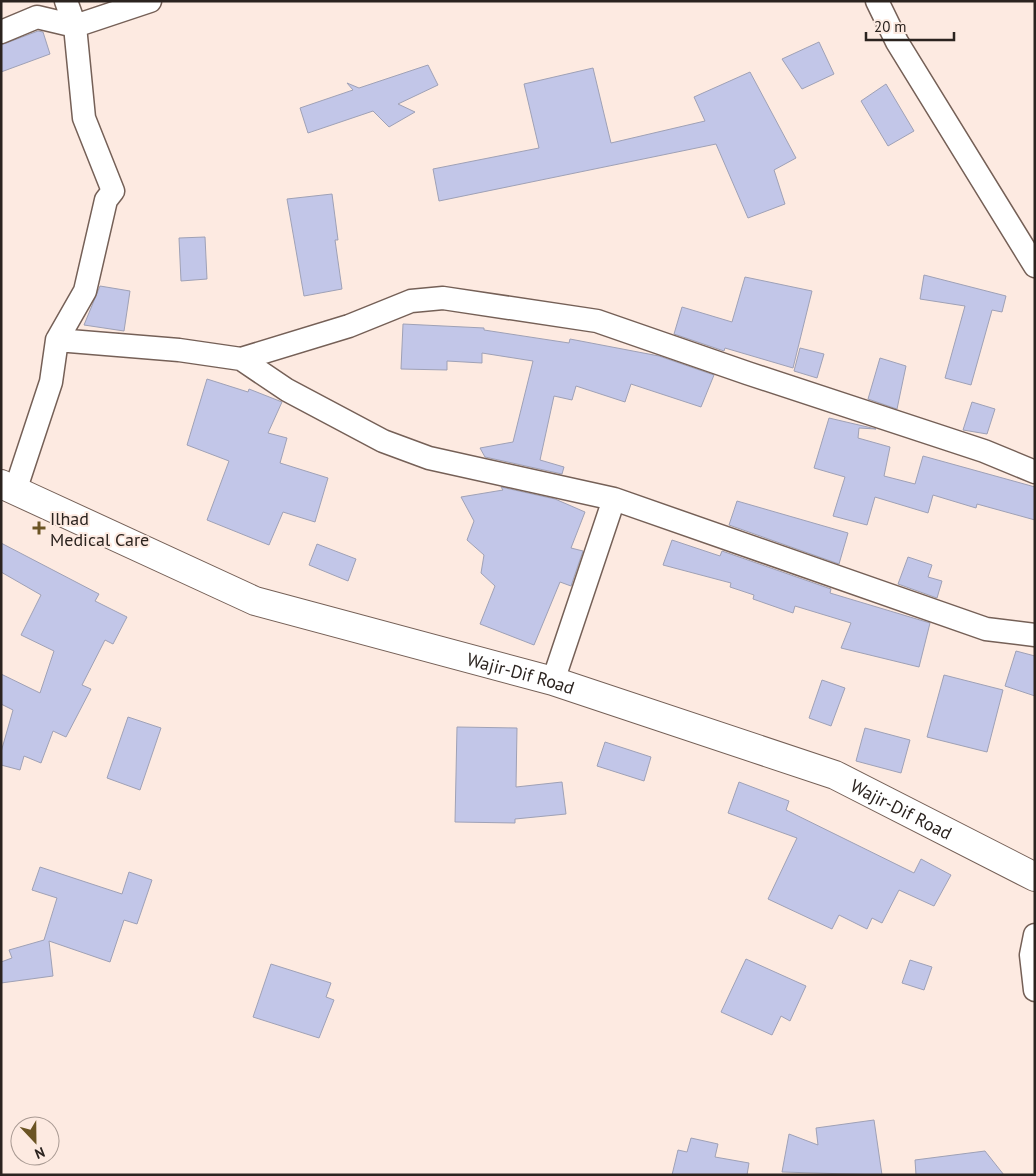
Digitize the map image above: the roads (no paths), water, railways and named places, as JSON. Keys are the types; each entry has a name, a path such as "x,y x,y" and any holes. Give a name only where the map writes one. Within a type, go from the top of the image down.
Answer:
{"main road":[{"name":"Wajir-Dif Road","path":"8,487 255,601 553,681 835,775 1035,877"}],"street":[{"path":"8,487 51,382 57,340 85,291 106,200 113,191 84,118 75,26 66,1"},
{"path":"1,32 37,17 75,26 150,1"},
{"path":"877,1 897,42 1035,266"},
{"path":"241,360 349,326 411,301 443,298 597,321 747,373 984,451 1035,472"},
{"path":"57,340 179,350 241,360 287,390 383,441 429,458 614,499 986,629 1035,635"},
{"path":"553,681 614,499"},
{"path":"1035,935 1031,955 1035,990"}],"place":[{"name":"Ilhad Medical Care","path":"39,528"}]}
